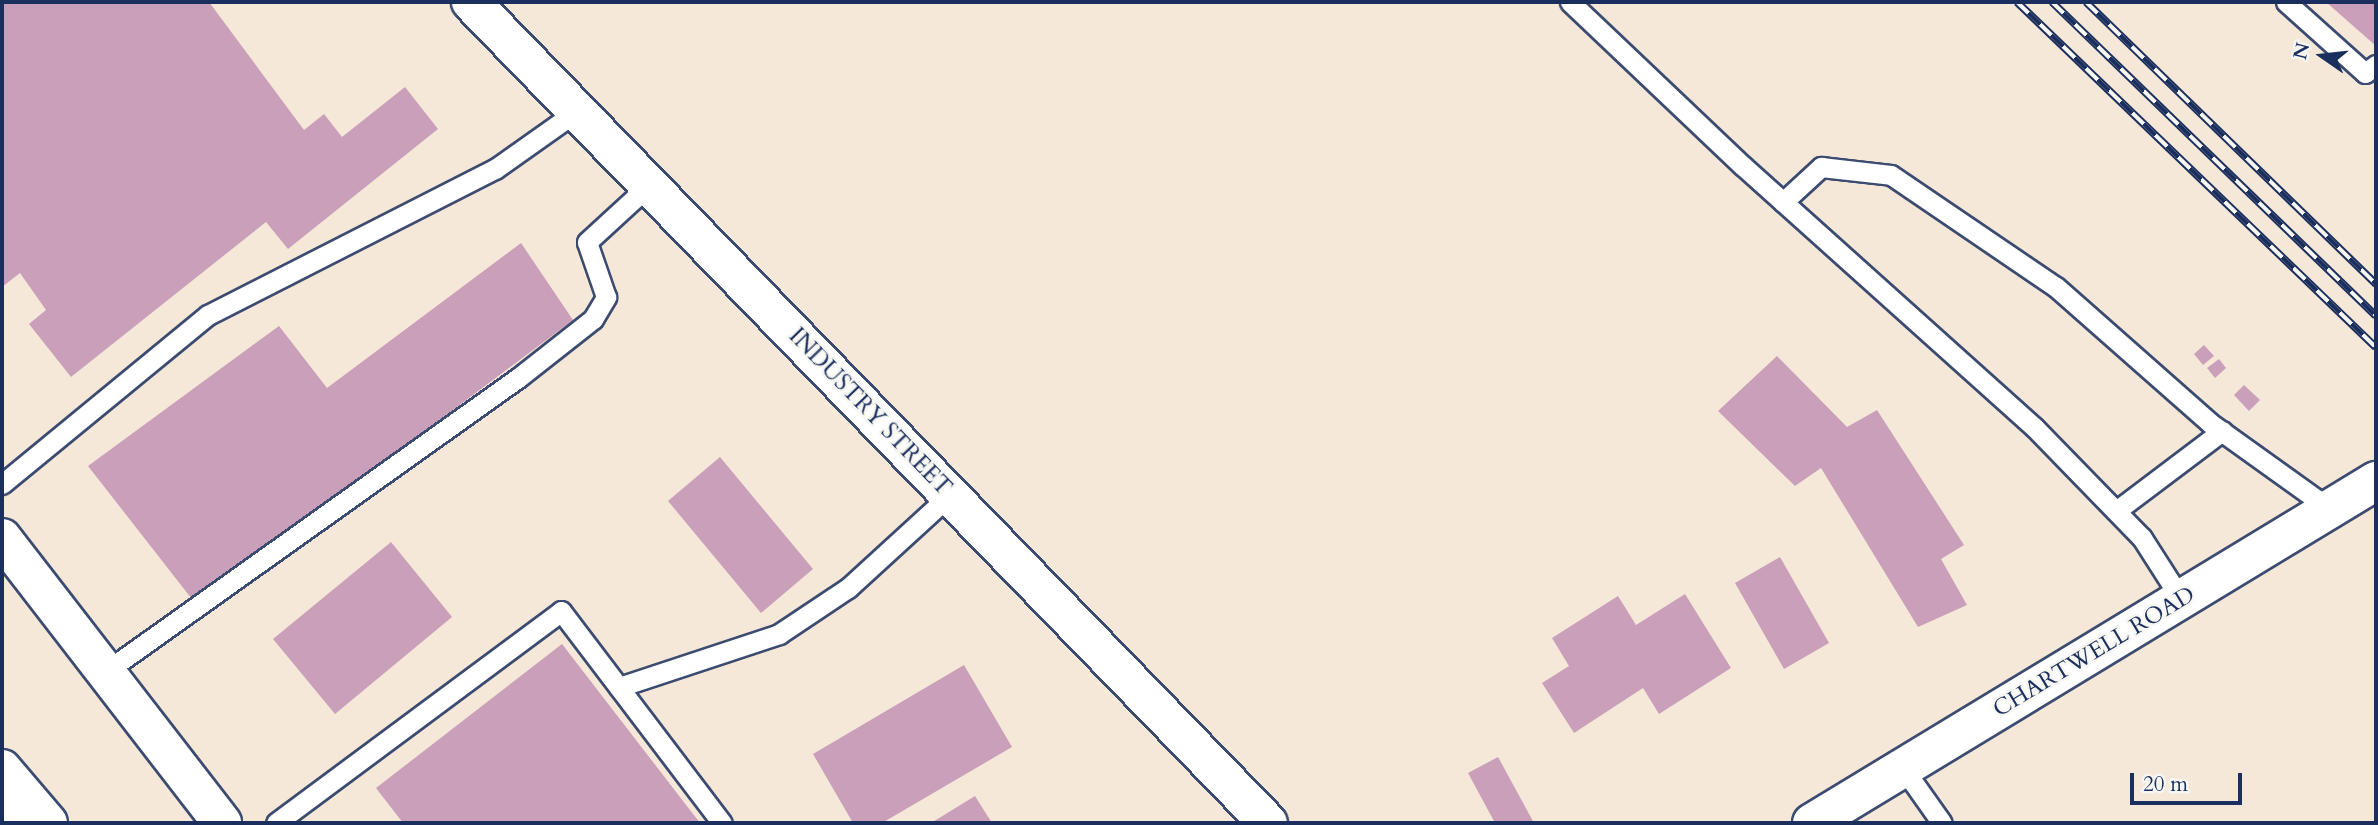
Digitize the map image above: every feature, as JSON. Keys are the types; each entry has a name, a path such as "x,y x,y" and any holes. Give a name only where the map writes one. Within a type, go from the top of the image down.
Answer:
{"main road":[{"name":"INDUSTRY STREET","path":"471,2 1268,823"},
{"name":"CHARTWELL ROAD","path":"1812,823 2376,481"},
{"path":"2,538 222,823"},
{"path":"2,769 48,823"},
{"path":"2,813 12,823"}],"lane":[{"path":"1570,2 1783,202 2035,428 2142,538 2181,600"},
{"path":"2286,2 2365,73 2376,65"},
{"path":"2,484 208,315 495,169 577,111"},
{"path":"1783,202 1821,167 1891,175 2056,287 2222,431 2330,509"},
{"path":"105,672 518,378 593,319 606,297 587,242 649,185"},
{"path":"2116,511 2222,431"},
{"path":"619,687 779,634 848,589 950,495"},
{"path":"276,823 561,611 722,823"},
{"path":"1903,768 1942,823"}],"building":[{"path":"2,2 209,2 304,130 324,114 342,137 405,87 438,129 288,249 266,222 71,377 29,324 46,310 20,273 2,287"},
{"path":"2326,2 2376,2 2376,46"},
{"path":"521,243 573,320 195,603 88,466 279,326 327,388"},
{"path":"2204,345 2214,356 2203,365 2194,354"},
{"path":"1777,356 1847,427 1877,410 1964,545 1941,559 1967,605 1918,627 1821,468 1795,486 1718,411"},
{"path":"2219,359 2226,368 2215,378 2207,368"},
{"path":"2244,385 2260,400 2249,411 2234,395"},
{"path":"720,457 813,569 761,613 668,501"},
{"path":"391,542 452,617 335,714 273,639"},
{"path":"1780,557 1829,643 1784,669 1735,583"},
{"path":"1685,594 1731,668 1659,714 1643,688 1574,733 1542,683 1569,666 1552,638 1618,596 1636,625"},
{"path":"562,644 700,823 403,823 376,788"},
{"path":"964,665 1012,747 882,823 853,823 813,754"},
{"path":"1498,757 1534,823 1495,823 1468,773"},
{"path":"975,796 992,823 931,823"}],"railway":[{"path":"2017,2 2376,347"},
{"path":"2052,2 2376,316"},
{"path":"2086,2 2376,284"}]}
